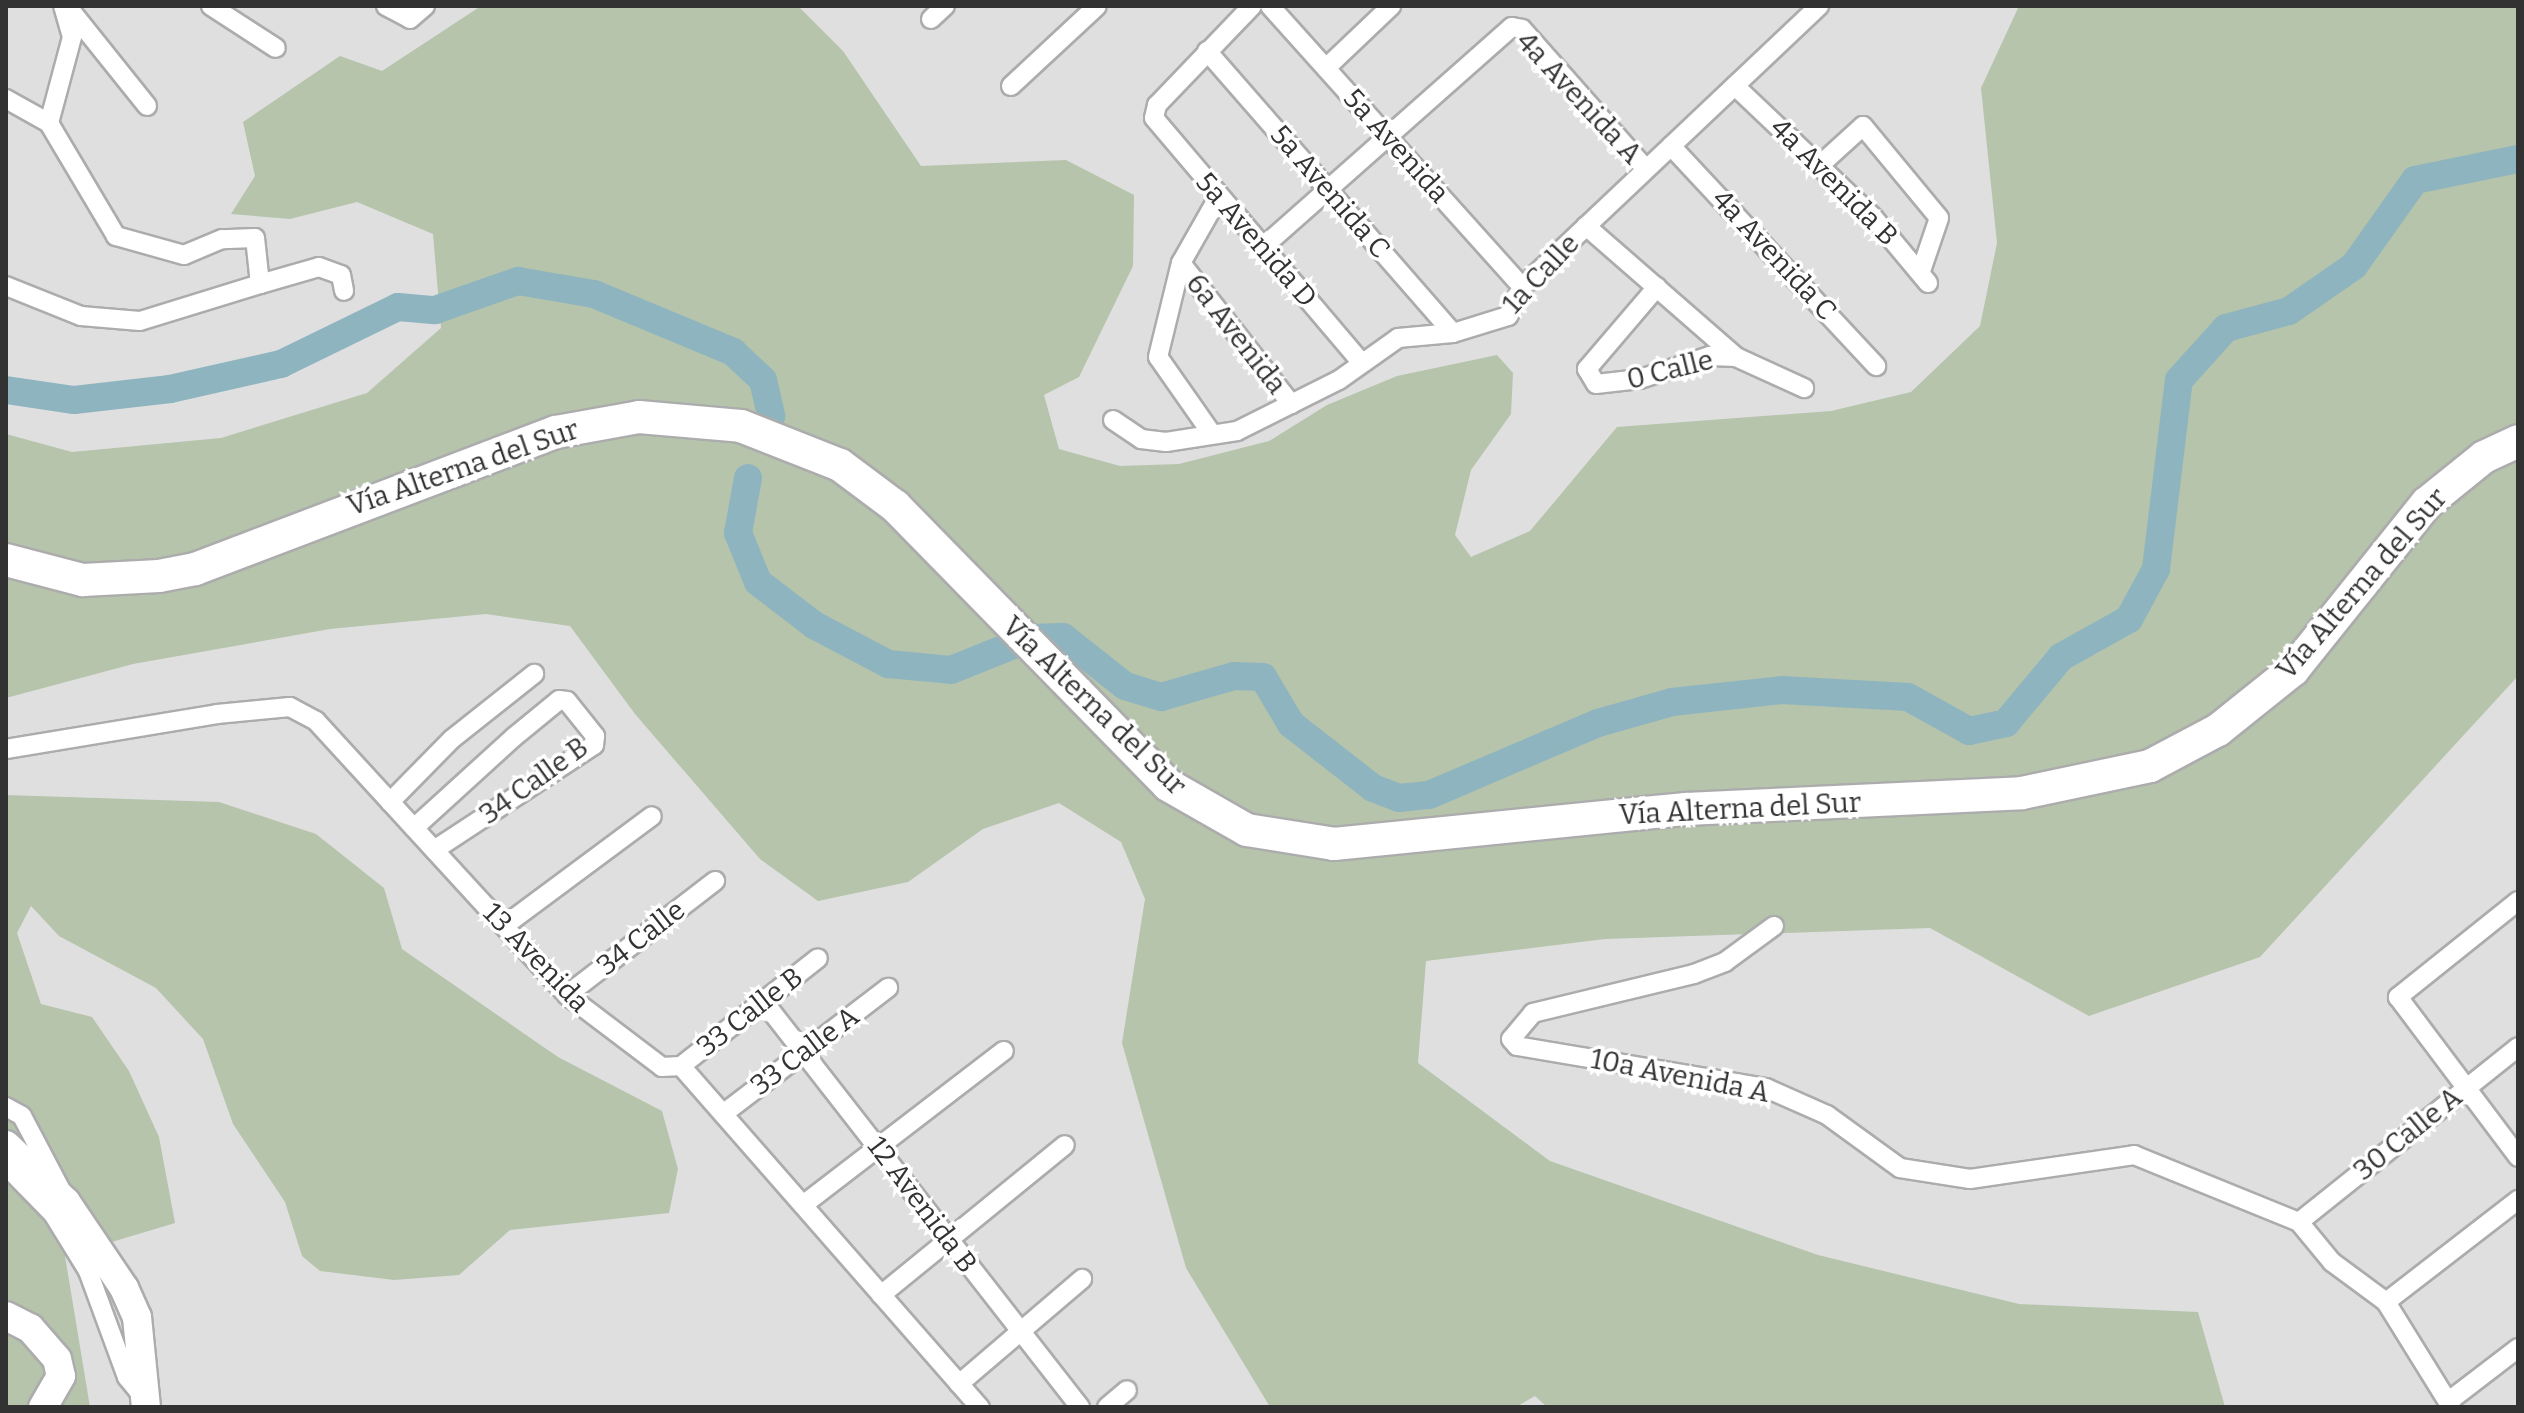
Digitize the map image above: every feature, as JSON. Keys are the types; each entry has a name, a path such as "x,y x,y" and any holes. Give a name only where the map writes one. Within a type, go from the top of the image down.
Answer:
{"highway":[{"name":"Vía Alterna del Sur","path":"6,560 83,580 195,569 556,432 639,417 697,428"},
{"name":"Vía Alterna del Sur","path":"6,581 78,598 200,585 561,451 638,434 741,426 817,465 881,520 994,620 1163,792 1221,819 1293,841 1412,846 1546,834 2022,813 2125,793 2176,773 2229,745 2275,710 2442,517 2518,463"},
{"name":"Vía Alterna del Sur","path":"1546,834 1686,809 2022,793 2150,766 2218,730 2293,670 2427,503 2484,457 2518,441"}],"main road":[{"path":"6,1145 66,1202 106,1255 137,1317 146,1404"},
{"path":"6,1316 30,1328 57,1359 61,1376 43,1407"}],"street":[{"path":"65,6 147,106"},
{"path":"49,123 72,37 65,6"},
{"path":"211,6 276,48"},
{"path":"386,6 410,19 425,6"},
{"path":"1011,86 1097,6"},
{"path":"1207,51 1252,6"},
{"name":"5a Avenida","path":"1270,6 1522,287"},
{"path":"1326,68 1391,6"},
{"name":"1a Calle","path":"1113,420 1141,439 1237,431 1339,380 1360,361 1398,338 1453,333 1508,316 1522,287 1819,6"},
{"name":"4a Avenida A","path":"1387,136 1512,27 1522,29 1646,169"},
{"name":"5a Avenida D","path":"1207,51 1157,105 1154,118 1360,361"},
{"name":"5a Avenida C","path":"1207,51 1453,333"},
{"name":"4a Avenida B","path":"1735,86 1820,165 1925,277 1939,218 1863,126 1820,165"},
{"path":"6,99 49,123 116,236 184,255 222,239 255,238 260,284"},
{"path":"1263,247 1387,136"},
{"name":"4a Avenida C","path":"1671,146 1876,366"},
{"path":"1212,434 1158,357 1181,263 1219,196"},
{"path":"1586,226 1736,357"},
{"name":"6a Avenida","path":"1181,263 1291,404"},
{"path":"6,286 81,316 140,321 319,267 341,275 344,291"},
{"name":"0 Calle","path":"1657,287 1587,369 1596,384 1606,386 1710,356 1736,357 1804,388"},
{"path":"390,802 452,739 534,674"},
{"name":"34 Calle B","path":"414,828 514,737 559,700 567,701 595,736 594,745 434,850"},
{"name":"13 Avenida","path":"6,749 290,707 316,721 567,995 662,1067 681,1066"},
{"path":"504,926 652,816"},
{"name":"34 Calle","path":"567,995 715,881"},
{"path":"2518,901 2399,993 2398,1004 2518,1157"},
{"name":"10a Avenida A","path":"1774,926 1725,962 1694,974 1533,1013 1511,1039 1517,1046 1766,1088 1827,1115 1900,1168 1986,1179 2134,1155 2299,1222 2332,1262 2386,1302 2450,1404"},
{"name":"33 Calle B","path":"681,1066 818,958"},
{"name":"33 Calle A","path":"723,1114 888,988"},
{"name":"12 Avenida B","path":"764,1002 877,1144 946,1241 1080,1407"},
{"name":"30 Calle A","path":"2299,1222 2518,1047"},
{"path":"803,1205 877,1144 1004,1051"},
{"path":"681,1066 980,1407"},
{"path":"6,1107 22,1116 40,1144 66,1202"},
{"path":"881,1295 1065,1145"},
{"path":"6,1166 53,1214 88,1271 127,1377 146,1404"},
{"path":"2386,1302 2518,1200"},
{"path":"959,1384 1082,1279"},
{"path":"2450,1404 2518,1348"},
{"path":"1107,1407 1127,1390"}],"green space":[{"path":"481,6 798,6 843,51 921,166 1066,160 1134,195 1133,266 1079,377 1044,395 1059,449 1120,466 1179,464 1269,441 1327,405 1397,376 1497,355 1513,373 1511,414 1471,470 1455,535 1471,557 1530,531 1617,427 1831,411 1911,392 1980,326 1997,243 1981,88 2019,6 2518,6 2518,676 2260,957 2089,1016 1930,928 1605,939 1426,961 1418,1063 1550,1161 1818,1255 2019,1304 2198,1312 2225,1407 1547,1407 1535,1396 1516,1407 1270,1407 1186,1268 1122,1043 1145,899 1121,842 1059,803 983,829 908,882 818,901 760,859 635,714 570,626 486,614 330,629 133,664 6,698 6,434 72,452 221,438 367,393 441,328 433,234 357,202 290,219 231,214 255,176 243,122 340,56 382,71"},
{"path":"6,795 219,802 316,834 384,888 402,949 558,1057 662,1111 678,1169 669,1213 510,1230 459,1275 394,1280 320,1271 302,1256 285,1202 233,1124 203,1039 156,988 59,936 31,906 17,933 41,1004 92,1017 129,1071 159,1137 175,1223 65,1256 90,1407 6,1407"}],"waterway":[{"path":"748,478 738,533 758,582 814,625 888,664 951,670 1031,638 1063,637 1125,686 1161,697 1234,676 1263,677 1291,724 1373,788 1399,798 1429,795 1598,723 1672,702 1782,690 1908,697 1969,731 2006,723 2061,657 2129,619 2156,569 2179,380 2226,328 2289,311 2354,266 2415,180 2518,159"},
{"path":"6,390 74,400 170,389 281,364 398,307 435,310 518,281 594,294 733,352 763,380 771,416"}]}
